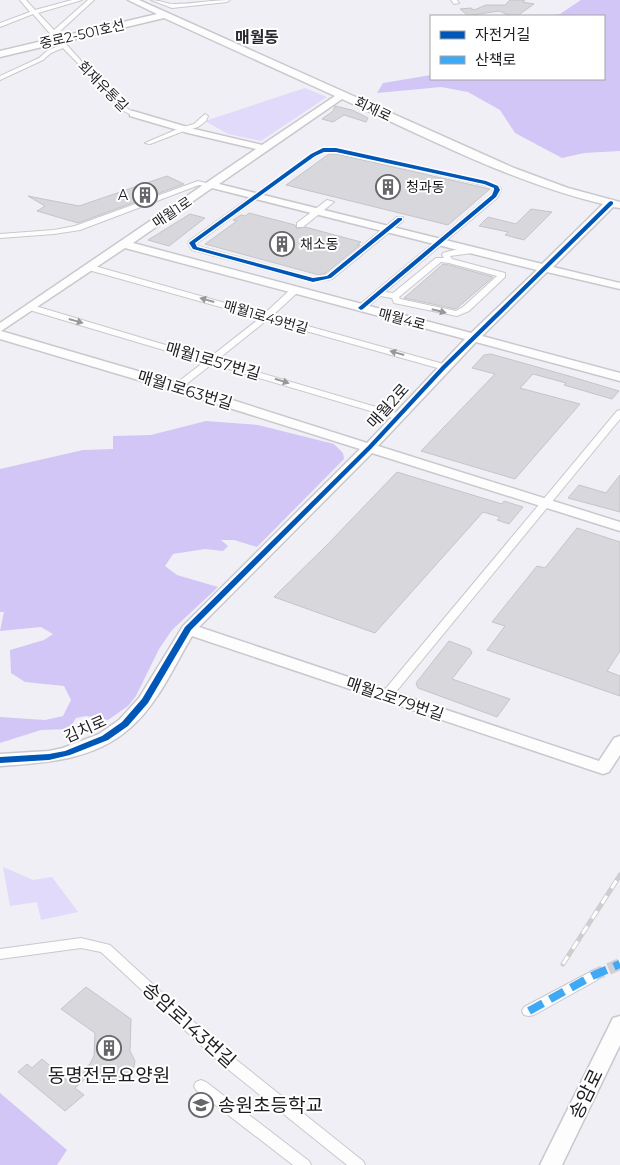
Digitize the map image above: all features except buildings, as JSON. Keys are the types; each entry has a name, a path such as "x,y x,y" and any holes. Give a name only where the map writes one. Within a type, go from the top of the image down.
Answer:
{"street":[{"name":"회재유통길","path":"23,0 91,76 132,114 182,129 264,148"},
{"path":"0,25 79,0"},
{"path":"0,78 41,59 49,52 91,0"},
{"name":"회재로","path":"132,0 154,5 165,15 519,173 586,197 616,204"},
{"path":"154,5 172,6 227,0"},
{"path":"154,5 172,6"},
{"name":"중로2-501호선","path":"0,54 165,15"},
{"name":"매월1로","path":"0,328 342,95"},
{"path":"148,143 201,123 205,116"},
{"path":"361,308 494,196 497,190 496,187 486,183 329,150 313,155 194,240 192,246 195,248 319,280 329,277 400,219"},
{"path":"0,236 54,232 77,228 198,183 437,243 620,286"},
{"path":"586,197 598,216 620,213"},
{"path":"300,225 330,202"},
{"name":"매월2로","path":"188,629 370,447 444,366 598,216 616,204"},
{"name":"매월4로","path":"125,244 620,377"},
{"path":"395,296 397,301 448,314 460,314 502,275 451,261 446,255 472,251"},
{"path":"395,296 436,262 472,262 494,270"},
{"name":"매월1로49번길","path":"88,267 444,366"},
{"path":"177,387 266,317 295,290"},
{"path":"379,293 395,296"},
{"name":"매월1로57번길","path":"29,307 397,416"},
{"name":"매월1로63번길","path":"0,334 370,447 620,527"},
{"path":"386,696 620,413"},
{"name":"매월2로79번길","path":"188,629 603,768 620,742"},
{"name":"김치로","path":"0,760 49,757 67,753 105,738 125,724 145,701 188,629"},
{"name":"송암로143번길","path":"0,954 81,943 105,948 224,1058 358,1165"},
{"path":"529,1011 592,976"},
{"name":"송암로","path":"552,1165 620,1024"},
{"path":"201,1086 304,1165"}],"shaded area":[{"path":"581,0 620,0 620,151 584,153 562,158 515,133 500,110 468,92 441,87 377,93 383,83 430,75 430,80 605,80 605,15 552,15 560,14"},
{"path":"305,88 327,97 261,141 228,134 205,121"},
{"path":"206,421 258,425 334,444 343,453 344,459 257,547 234,540 221,540 228,546 223,551 205,549 173,554 165,566 177,575 218,587 172,630 159,649 136,696 128,706 108,720 86,716 76,718 69,729 41,730 0,743 0,717 45,720 63,716 71,700 64,686 25,682 11,673 10,650 44,640 53,634 41,627 0,631 4,612 0,612 0,469 83,450 113,449 113,436 151,435"},
{"path":"3,867 33,880 52,877 78,912 41,920 37,902 10,906"},
{"path":"0,1093 67,1150 57,1165 0,1165"}],"tunnel":[{"path":"592,976 620,964"}],"railway":[{"path":"563,964 620,875"}],"marked path":[{"path":"529,1011 592,976 620,964"}],"cycle path":[{"path":"361,308 494,196 497,190 496,187 486,183 336,150 323,150 313,155 192,243 195,248 313,280 329,277 400,219"},
{"path":"0,760 49,757 67,753 105,738 125,724 145,701 188,629 370,447 444,367 611,203"}],"place":[{"name":"청과동","path":"388,187"},
{"name":"A","path":"145,195"},
{"name":"채소동","path":"282,244"},
{"name":"동명전문요양원","path":"109,1048"},
{"name":"송원초등학교","path":"201,1105"}],"district":[{"name":"매월동","path":"257,37"}]}
